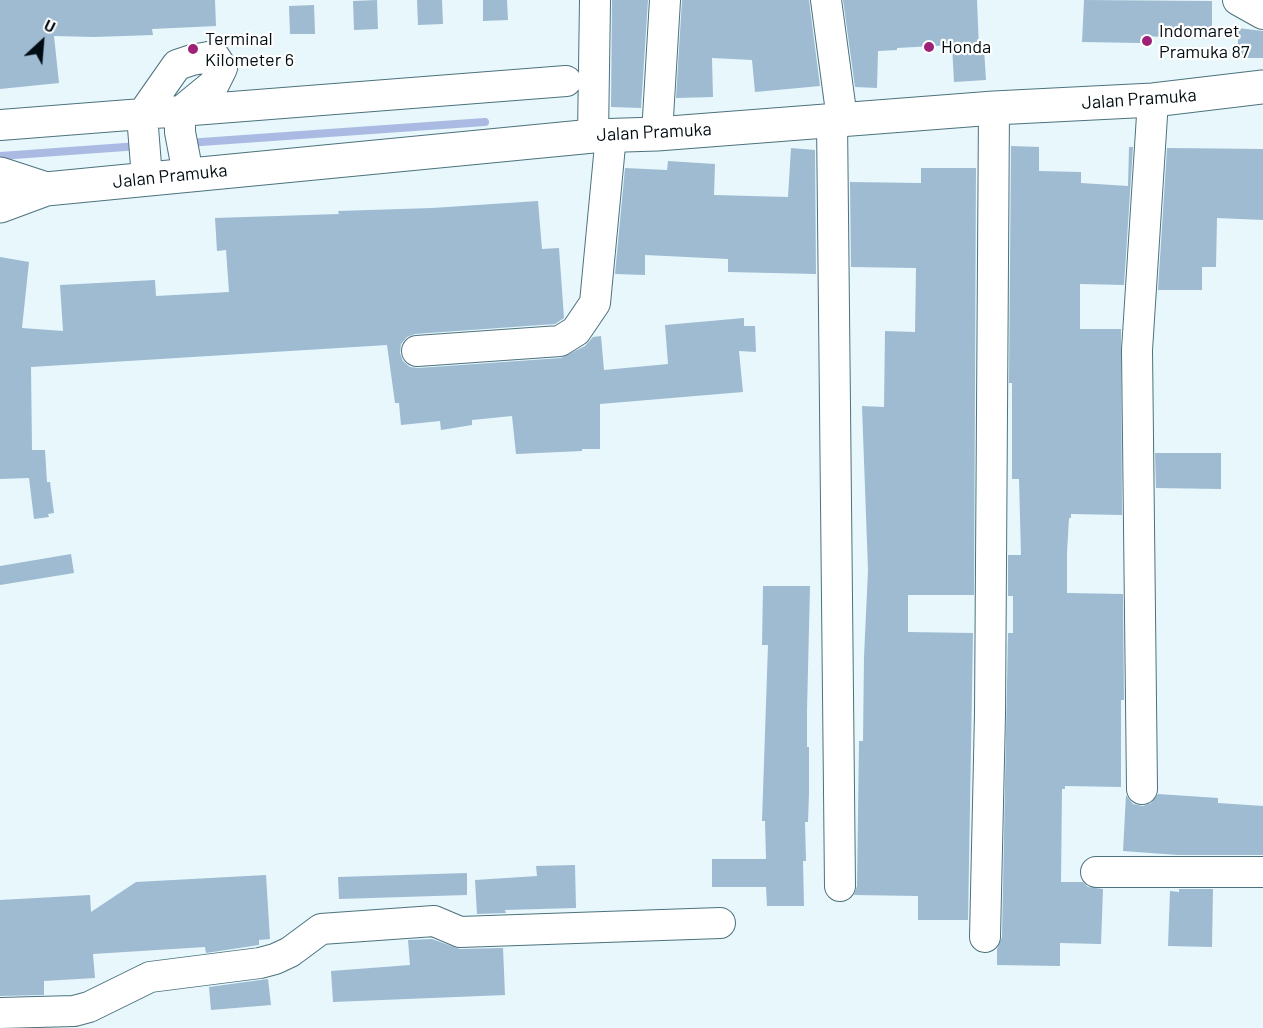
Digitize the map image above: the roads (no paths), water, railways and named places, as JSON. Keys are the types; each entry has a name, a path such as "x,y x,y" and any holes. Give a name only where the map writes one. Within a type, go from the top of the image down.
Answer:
{"main road":[{"name":"Jalan Pramuka","path":"0,206 46,189 144,145 182,142 657,134 994,108 1153,100 1263,87"},
{"name":"Jalan Pramuka","path":"0,174 46,189"}],"street":[{"path":"417,351 560,341 576,331 595,303 602,135 595,0"},
{"path":"657,134 665,0"},
{"path":"826,0 837,120 840,886"},
{"path":"1238,0 1263,14"},
{"path":"144,145 177,65 214,56 222,68 182,142"},
{"path":"0,125 144,145 182,142 566,81"},
{"path":"1142,789 1137,350 1153,100"},
{"path":"985,937 990,702 991,237 994,108"},
{"path":"1096,872 1263,872"},
{"path":"0,1013 74,1011 89,1007 150,977 260,963 290,952 321,929 434,921 460,932 720,923"}],"waterway":[{"path":"187,143 485,122"},
{"path":"0,156 139,146"}],"place":[{"name":"Indomaret Pramuka 87","path":"1147,41"},
{"name":"Honda","path":"929,47"},
{"name":"Terminal Kilometer 6","path":"193,49"}]}
